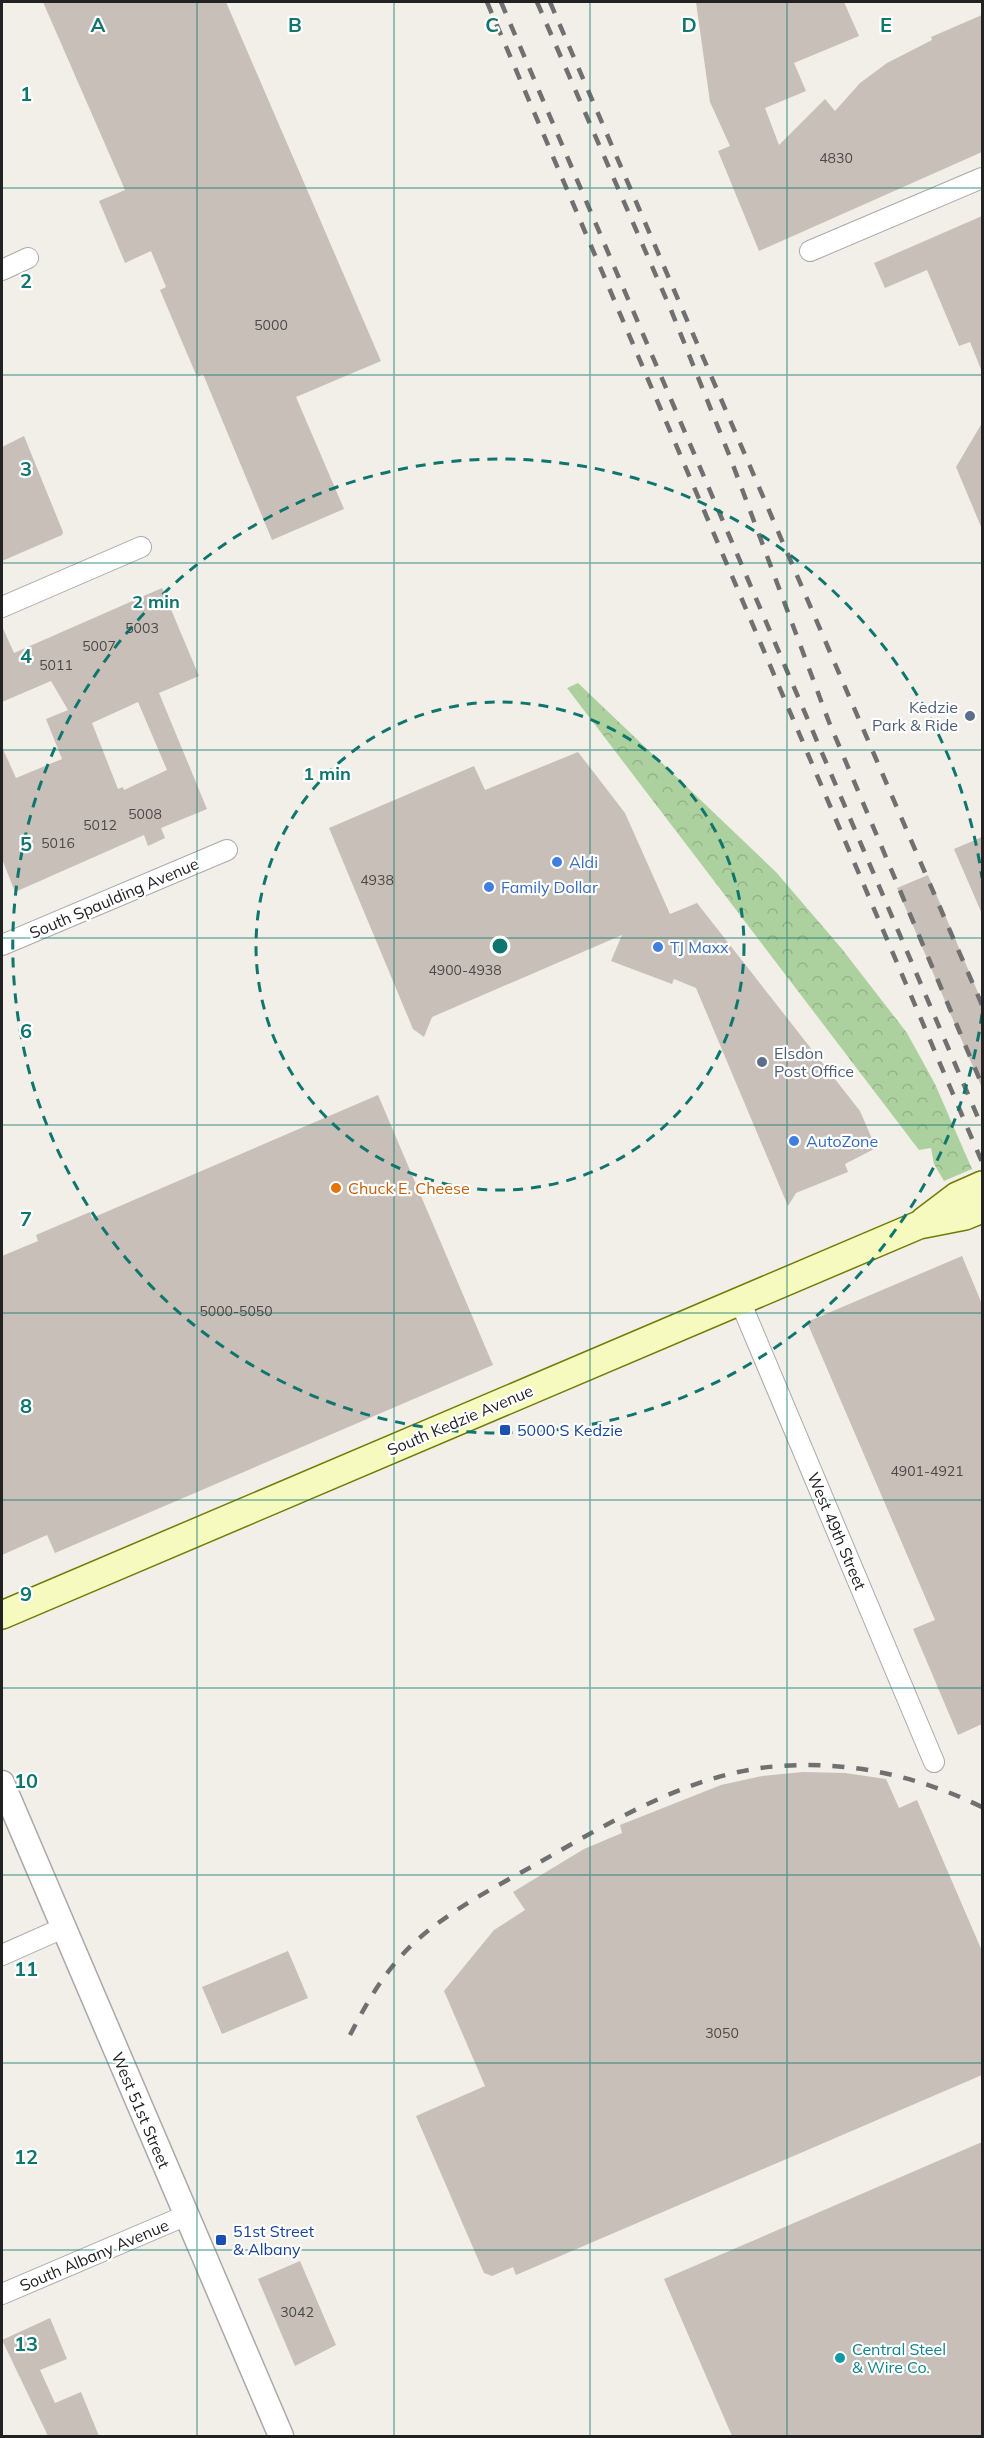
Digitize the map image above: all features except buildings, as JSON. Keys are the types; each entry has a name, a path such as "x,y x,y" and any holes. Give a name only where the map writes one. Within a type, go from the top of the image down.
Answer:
{"main road":[{"name":"South Kedzie Avenue","path":"919,1225 957,1196 982,1185"},
{"name":"South Kedzie Avenue","path":"2,1615 919,1225 965,1216 982,1209"}],"street":[{"path":"810,251 982,178"},
{"path":"2,270 28,258"},
{"path":"2,607 141,548"},
{"name":"South Spaulding Avenue","path":"2,945 227,850"},
{"name":"West 49th Street","path":"740,1301 934,1762"},
{"name":"West 51st Street","path":"2,1783 281,2436"},
{"path":"2,1955 63,1928"},
{"name":"South Albany Avenue","path":"2,2294 187,2215"}],"green space":[{"path":"578,683 776,872 842,949 907,1033 935,1084 972,1169 944,1181 934,1164 931,1148 919,1150 567,688"}],"railway":[{"path":"487,2 982,1162"},
{"path":"501,2 982,1127"},
{"path":"537,2 671,310 730,457 829,722 982,1085"},
{"path":"550,2 982,1005"},
{"path":"350,2035 386,1974 415,1942 442,1920 591,1833 683,1789 747,1770 780,1766 833,1766 909,1779 982,1807"}],"place":[{"name":"Kedzie Park & Ride","path":"970,716"},
{"name":"Aldi","path":"557,862"},
{"name":"Family Dollar","path":"489,887"},
{"name":"TJ Maxx","path":"658,947"},
{"name":"Elsdon Post Office","path":"762,1062"},
{"name":"AutoZone","path":"794,1141"},
{"name":"Chuck E. Cheese","path":"336,1188"},
{"name":"5000 S Kedzie","path":"505,1430"},
{"name":"51st Street & Albany","path":"221,2240"},
{"name":"Central Steel & Wire Co.","path":"840,2358"}]}
